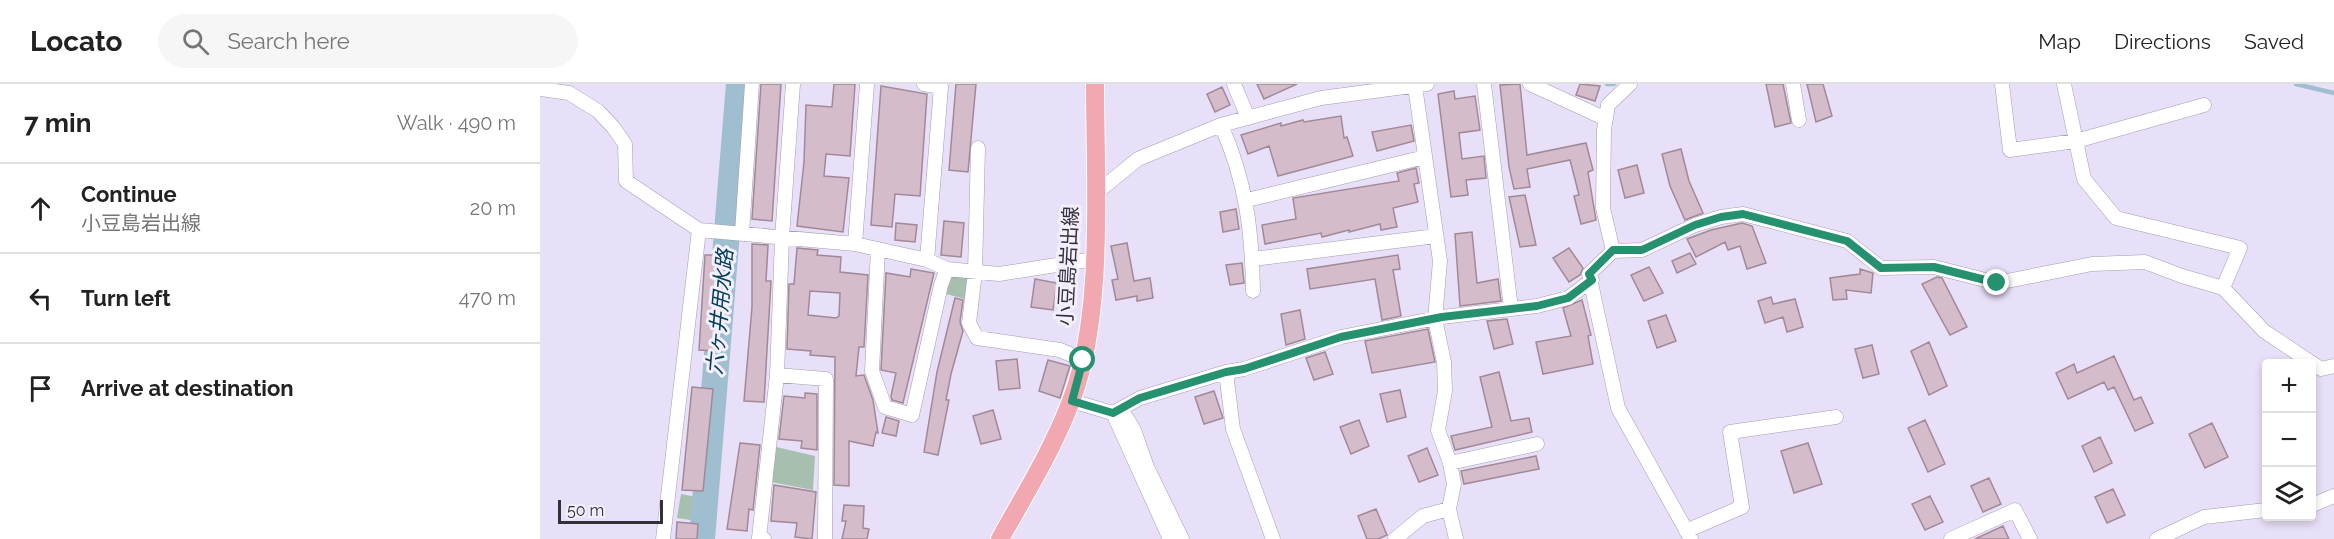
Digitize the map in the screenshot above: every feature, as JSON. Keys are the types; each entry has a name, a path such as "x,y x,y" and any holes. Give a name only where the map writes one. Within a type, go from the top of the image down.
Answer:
{"main road":[{"name":"小豆島岩出線","path":"1000,539 1034,479 1072,401 1083,360 1094,259 1095,84"}],"street":[{"path":"739,232 752,84"},
{"path":"764,539 759,538 777,375 782,238 793,84"},
{"path":"855,244 867,84"},
{"path":"924,84 943,85 927,260"},
{"path":"1234,84 1248,118"},
{"path":"1316,84 1322,98"},
{"path":"1484,84 1511,309"},
{"path":"1530,84 1606,119"},
{"path":"1613,250 1603,208 1606,119 1608,105 1630,84"},
{"path":"1793,84 1799,120"},
{"path":"2002,84 2010,150 2076,141 2204,105"},
{"path":"2064,84 2084,179 2116,219 2240,248 2223,288"},
{"path":"1095,194 1138,159 1221,125 1322,98 1389,86 1421,85 1425,157 1440,261 1435,319 1444,362 1445,391 1438,430 1450,463 1454,484 1449,509 1456,539"},
{"path":"540,89 569,93 598,111 625,144 626,181 702,230 855,244 927,260 947,269 999,274 1094,259"},
{"path":"1221,125 1235,157 1247,200 1253,291"},
{"path":"978,148 975,272 969,323 977,338 1050,348 1083,360"},
{"path":"1247,200 1425,157"},
{"path":"1836,417 1730,432 1742,507 1688,535 1618,408 1589,274 1613,250 1642,250 1695,225 1721,217 1743,214 1847,241 1881,268 1934,267 1997,283 2092,264 2145,262 2223,288 2264,331 2321,369 2334,366"},
{"path":"663,539 702,230"},
{"path":"1252,259 1436,236"},
{"path":"878,249 872,371 885,406 912,415 941,285 947,269"},
{"path":"1113,413 1140,398 1226,372 1244,369 1341,337 1435,319 1511,309 1568,298 1592,280"},
{"path":"1226,372 1233,429 1273,539"},
{"path":"777,375 826,379 825,539"},
{"path":"1072,401 1125,417 1134,430 1147,467 1182,539"},
{"path":"1113,413 1170,539"},
{"path":"1450,463 1537,444"},
{"path":"2316,503 2334,496"},
{"path":"1395,539 1423,516 1449,509"},
{"path":"1951,539 2015,510 2030,539"},
{"path":"2159,539 2204,517 2262,510"}],"green space":[{"path":"949,275 971,277 968,300 943,293"},
{"path":"776,447 815,456 813,490 771,482"},
{"path":"681,494 701,498 697,521 677,518"}],"building":[{"path":"761,84 781,84 772,221 752,219"},
{"path":"834,84 855,84 850,156 826,154 824,176 849,178 843,232 797,226 804,162 806,105 832,107"},
{"path":"956,84 976,84 968,172 949,170"},
{"path":"1257,84 1297,84 1264,99"},
{"path":"1520,84 1527,155 1586,143 1593,170 1588,172 1596,220 1581,224 1574,196 1579,195 1570,160 1527,169 1530,187 1514,189 1509,167 1500,85"},
{"path":"1580,84 1600,86 1595,101 1576,95"},
{"path":"1766,84 1783,84 1791,123 1775,127"},
{"path":"1807,84 1823,84 1832,116 1816,122"},
{"path":"881,86 927,94 920,196 895,194 892,227 871,225"},
{"path":"1222,87 1230,105 1215,112 1207,94"},
{"path":"1454,91 1455,99 1475,96 1480,130 1459,133 1462,159 1484,156 1486,178 1466,180 1468,195 1451,197 1438,94"},
{"path":"1341,116 1344,138 1347,137 1353,156 1278,176 1269,146 1248,154 1241,135 1281,123 1281,126 1303,120 1304,122"},
{"path":"1411,125 1414,141 1377,151 1372,132"},
{"path":"1681,149 1689,181 1703,213 1685,220 1670,186 1662,154"},
{"path":"1637,165 1644,193 1625,198 1618,170"},
{"path":"1416,168 1419,183 1414,184 1418,202 1393,208 1397,227 1381,230 1380,224 1322,237 1321,233 1265,244 1262,225 1296,219 1293,198 1399,181 1397,173"},
{"path":"1525,195 1536,245 1520,247 1509,197"},
{"path":"1236,209 1239,229 1223,232 1220,212"},
{"path":"944,221 964,223 961,257 941,255"},
{"path":"896,223 917,225 915,242 895,240"},
{"path":"1742,223 1752,226 1766,263 1747,269 1740,246 1728,250 1725,242 1696,257 1687,239 1711,230"},
{"path":"1472,232 1477,283 1498,279 1501,301 1460,306 1455,234"},
{"path":"1127,243 1134,281 1150,278 1153,298 1137,301 1137,296 1116,300 1112,280 1118,279 1111,246"},
{"path":"752,244 768,245 766,281 771,281 764,402 744,401 752,307"},
{"path":"797,248 818,250 817,255 841,257 840,272 868,275 864,347 859,347 856,376 864,375 873,400 878,433 876,432 873,446 849,441 849,486 834,485 835,357 810,355 811,351 787,349 789,284 794,284","holes":["810,291 840,293 839,316 836,318 808,315"]},
{"path":"1569,248 1583,268 1580,275 1569,282 1553,258"},
{"path":"1690,253 1696,264 1677,273 1672,261"},
{"path":"705,255 721,255 715,351 699,350"},
{"path":"1398,255 1400,269 1393,270 1401,316 1382,320 1375,279 1310,289 1307,269"},
{"path":"1242,263 1244,283 1230,285 1226,265"},
{"path":"1649,267 1663,293 1644,301 1631,275"},
{"path":"911,269 934,273 903,403 892,400 891,396 896,373 881,370 886,273 910,277"},
{"path":"1860,269 1873,273 1871,293 1846,290 1847,299 1833,300 1830,278 1860,274"},
{"path":"1937,277 1942,278 1967,327 1950,335 1922,284"},
{"path":"1035,279 1057,283 1053,310 1031,307"},
{"path":"1771,297 1773,304 1795,299 1803,327 1787,332 1783,317 1765,323 1758,301"},
{"path":"955,298 963,300 960,322 963,331 951,374 946,400 949,400 938,455 924,452 937,372"},
{"path":"1582,300 1591,335 1588,336 1593,364 1543,374 1536,342 1571,336 1563,308"},
{"path":"1300,310 1305,339 1286,345 1281,314"},
{"path":"1666,315 1676,341 1657,348 1648,321"},
{"path":"1507,319 1513,344 1494,349 1487,321"},
{"path":"1428,329 1435,362 1372,373 1365,341"},
{"path":"1929,342 1947,386 1929,395 1911,351"},
{"path":"1872,345 1879,374 1863,378 1855,349"},
{"path":"1325,352 1333,374 1314,380 1306,358"},
{"path":"2114,356 2134,400 2141,397 2153,423 2135,431 2114,387 2108,390 2104,382 2068,399 2056,373 2074,364 2077,373"},
{"path":"1017,359 1020,388 999,390 996,361"},
{"path":"1048,360 1070,366 1060,398 1039,391"},
{"path":"1499,372 1511,421 1529,418 1532,432 1455,450 1451,436 1492,427 1480,377"},
{"path":"692,387 713,389 703,491 682,490"},
{"path":"1400,390 1406,417 1387,422 1380,394"},
{"path":"1214,391 1223,418 1204,424 1195,397"},
{"path":"805,393 817,394 817,450 801,448 802,441 779,439 784,396 805,398"},
{"path":"993,410 1001,439 981,444 973,416"},
{"path":"886,417 899,421 896,436 882,433"},
{"path":"1359,420 1369,446 1351,454 1340,427"},
{"path":"1925,420 1945,464 1928,472 1908,428"},
{"path":"2212,423 2228,457 2205,468 2189,434"},
{"path":"2100,437 2112,463 2094,472 2082,446"},
{"path":"740,443 760,445 753,510 749,509 747,531 727,529"},
{"path":"1808,443 1822,484 1794,493 1781,451"},
{"path":"1427,448 1438,475 1419,482 1408,456"},
{"path":"1536,456 1539,469 1464,484 1461,471"},
{"path":"1989,478 2001,504 1983,512 1971,486"},
{"path":"774,485 816,492 812,539 795,537 797,523 771,521"},
{"path":"2113,489 2125,515 2107,523 2095,497"},
{"path":"1930,496 1943,522 1925,530 1912,504"},
{"path":"844,505 864,506 863,528 869,529 867,539 842,539 846,521 842,521"},
{"path":"1376,509 1387,535 1378,539 1367,539 1358,516"},
{"path":"677,522 698,524 697,539 676,539"},
{"path":"2003,526 2009,539 1975,539"}],"waterway":[{"name":"六ヶ井用水路","path":"702,539 739,84"},
{"path":"1607,84 1614,84"},
{"path":"2296,84 2334,93"}],"route":[{"path":"1083,360 1072,401 1113,413 1140,398 1226,372 1244,369 1341,337 1442,317 1537,306 1568,298 1592,280 1589,274 1613,250 1642,250 1695,225 1721,217 1743,214 1847,241 1881,268 1934,267 1997,283"}]}
